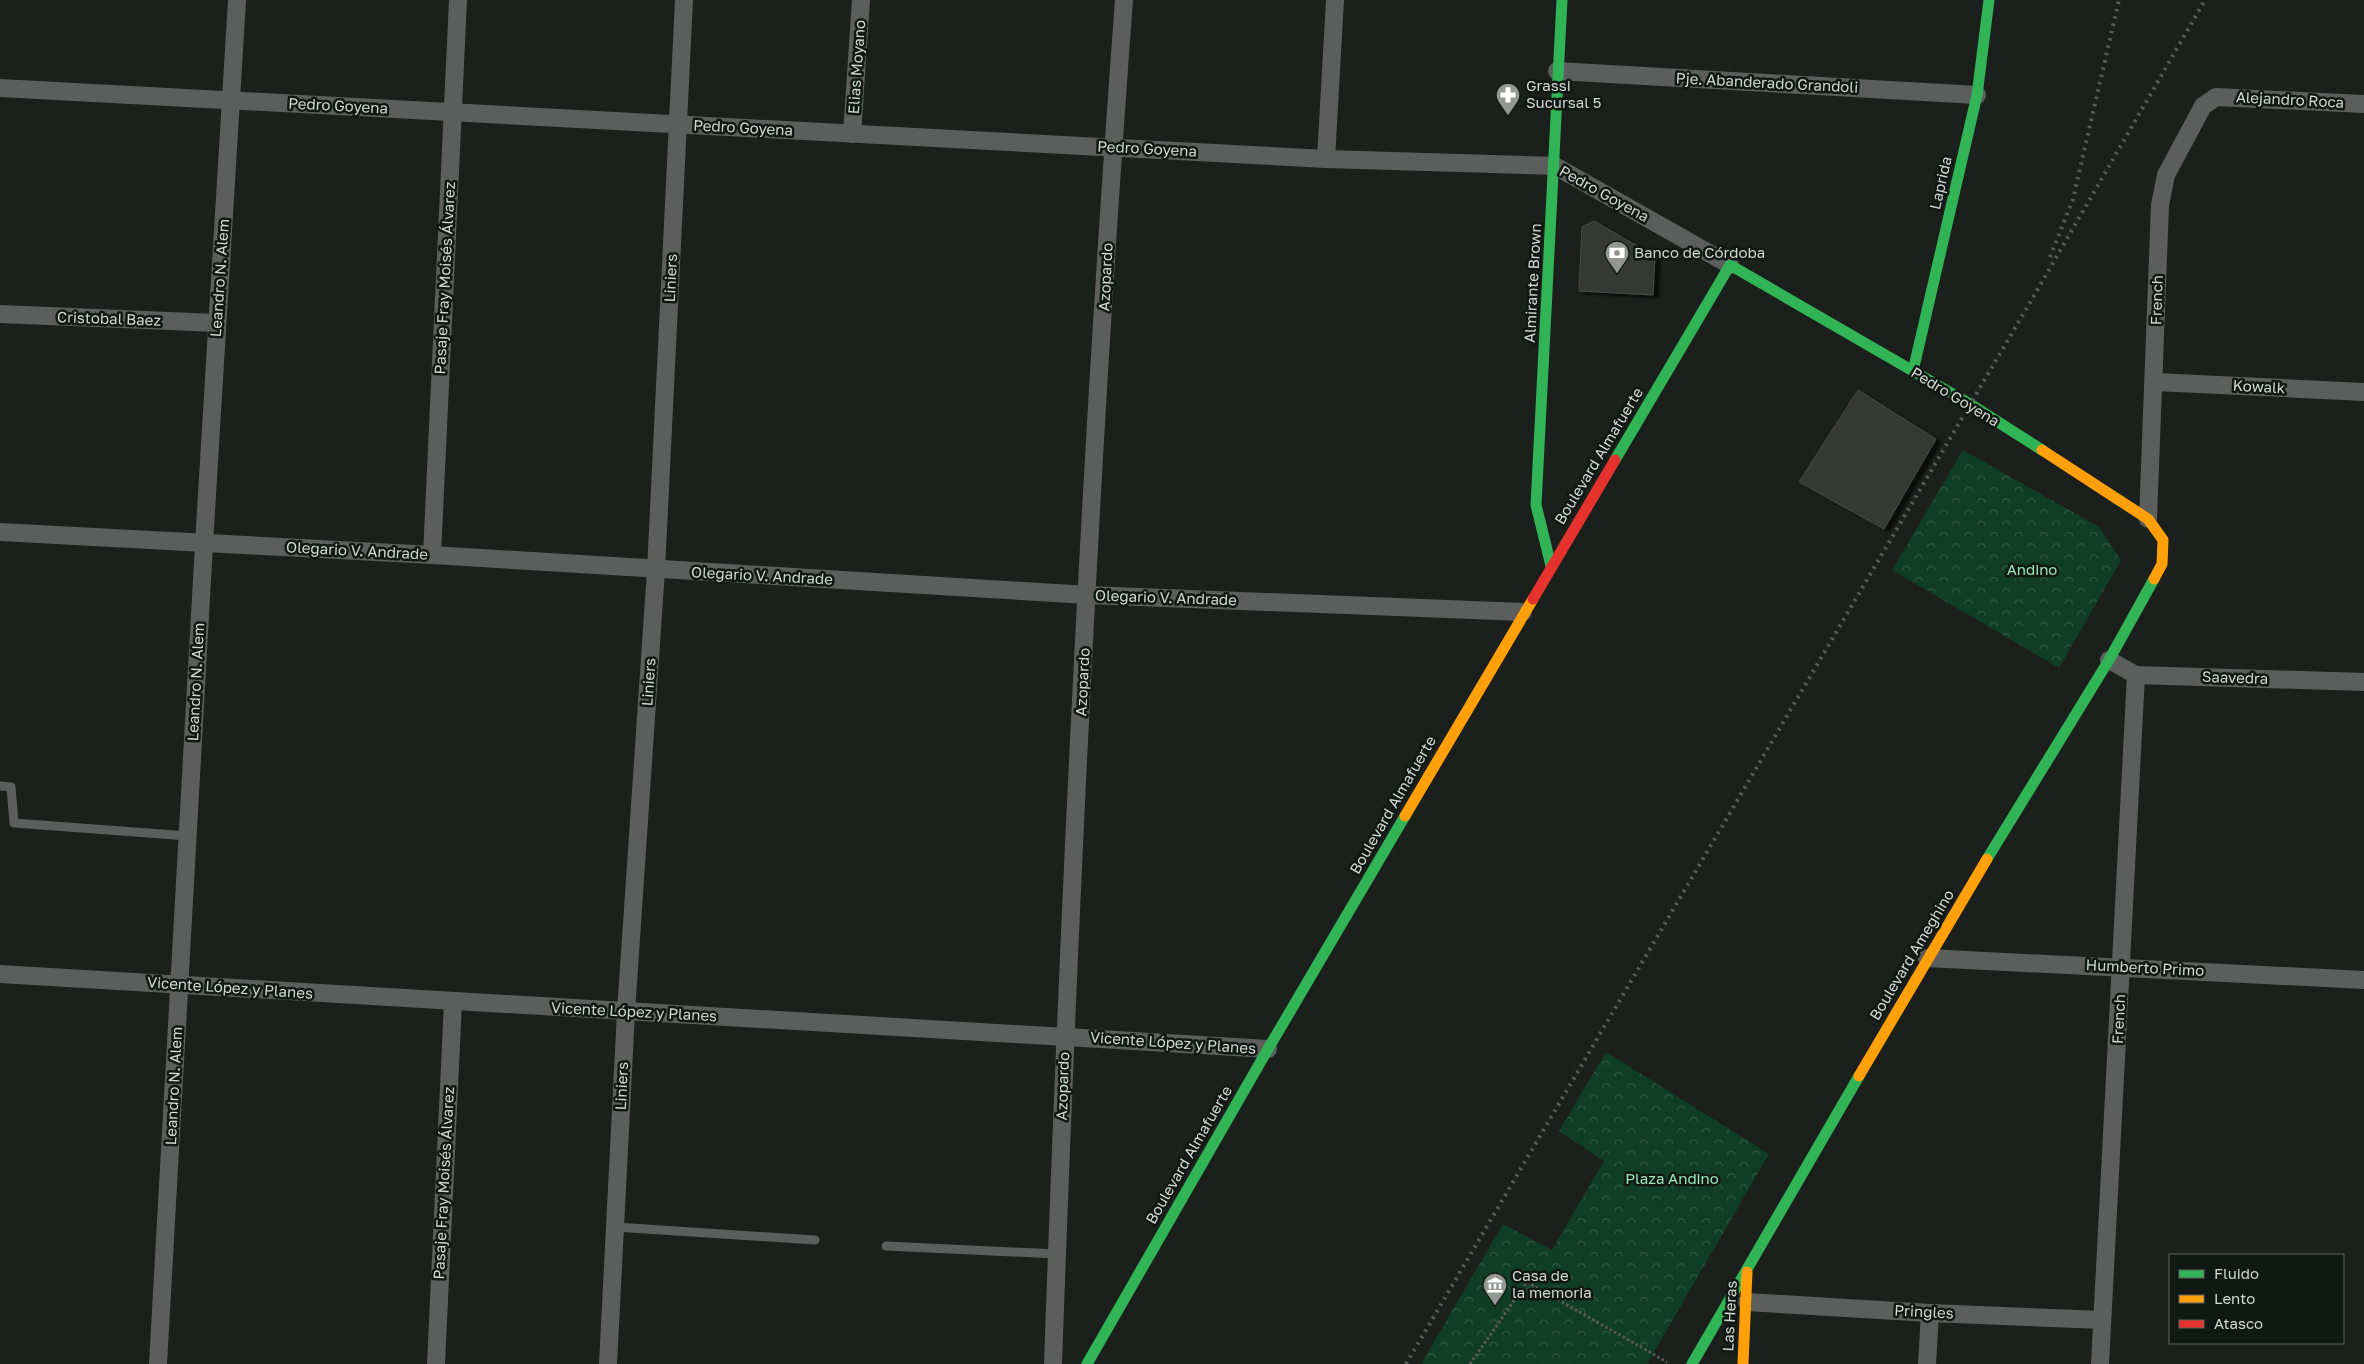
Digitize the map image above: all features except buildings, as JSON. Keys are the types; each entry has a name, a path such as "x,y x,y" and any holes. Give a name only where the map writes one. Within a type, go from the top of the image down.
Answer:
{"main road":[{"name":"Almirante Brown","path":"1551,566 1536,504 1555,166 1557,71 1562,0"},
{"name":"Laprida","path":"1913,372 1977,95 1989,0"},
{"name":"Pedro Goyena","path":"1730,264 1970,404 2148,519 2163,540 2162,564"},
{"name":"Boulevard Almafuerte","path":"1087,1364 1268,1049 1730,264"},
{"name":"Boulevard Ameghino","path":"1692,1364 1927,958 2109,660 2162,564"},
{"name":"Las Heras","path":"1743,1364 1748,1269"}],"street":[{"name":"Leandro N. Alem","path":"158,1364 237,0"},
{"name":"Pasaje Fray Moisés Álvarez","path":"432,555 458,0"},
{"name":"Liniers","path":"608,1364 626,1012 656,570 684,0"},
{"name":"Elias Moyano","path":"852,134 862,0"},
{"name":"Azopardo","path":"1053,1364 1065,1036 1113,147 1124,0"},
{"path":"1326,159 1335,0"},
{"name":"Pje. Abanderado Grandoli","path":"1557,71 1977,95"},
{"name":"Pedro Goyena","path":"0,88 1326,159 1555,166 1730,264"},
{"name":"Alejandro Roca","path":"2216,97 2364,104"},
{"name":"French","path":"2148,519 2155,382 2160,205 2166,175 2203,106 2216,97"},
{"name":"Cristobal Baez","path":"0,314 217,324"},
{"name":"Kowalk","path":"2155,382 2364,392"},
{"name":"Olegario V. Andrade","path":"0,532 432,555 1088,596 1524,612"},
{"name":"Saavedra","path":"2109,660 2136,675 2364,682"},
{"name":"French","path":"2100,1364 2136,675"},
{"name":"Humberto Primo","path":"1927,958 2364,980"},
{"name":"Vicente López y Planes","path":"0,974 1268,1049"},
{"name":"Pasaje Fray Moisés Álvarez","path":"436,1364 453,1002"},
{"name":"Pringles","path":"1747,1302 1930,1313 2102,1320"},
{"path":"1927,1364 1930,1313"}],"lane":[{"path":"0,786 11,787 14,823 188,836"},
{"path":"615,1227 815,1240"},
{"path":"886,1246 1057,1254"}],"path":[{"path":"1470,1364 1527,1282 1667,1362"}],"green space":[{"name":"Andino","path":"1963,450 2099,527 2121,560 2059,668 1892,570"},
{"name":"Plaza Andino","path":"1606,1052 1769,1154 1647,1364 1421,1364 1503,1224 1552,1250 1604,1161 1559,1131"}],"railway":[{"path":"2050,257 2073,199 2119,0"},
{"path":"1406,1364 2035,294 2205,0"}],"traffic: fast":[{"path":"1551,566 1536,505 1562,0"},
{"path":"1913,371 1977,95 1989,0"},
{"path":"1615,460 1730,265 1970,404 2042,450"},
{"path":"1987,859 2109,660 2154,579"},
{"path":"1087,1364 1268,1049 1405,816"},
{"path":"1692,1364 1859,1076"}],"traffic: slow":[{"path":"2042,450 2148,519 2163,540 2162,564 2154,579"},
{"path":"1405,816 1533,599"},
{"path":"1859,1076 1987,859"},
{"path":"1743,1364 1747,1272"}],"traffic: jam":[{"path":"1533,599 1615,460"}],"place":[{"name":"Grassi Sucursal 5","path":"1508,116"},
{"name":"Banco de Córdoba","path":"1617,274"},
{"name":"Casa de la memoria","path":"1495,1306"}]}
